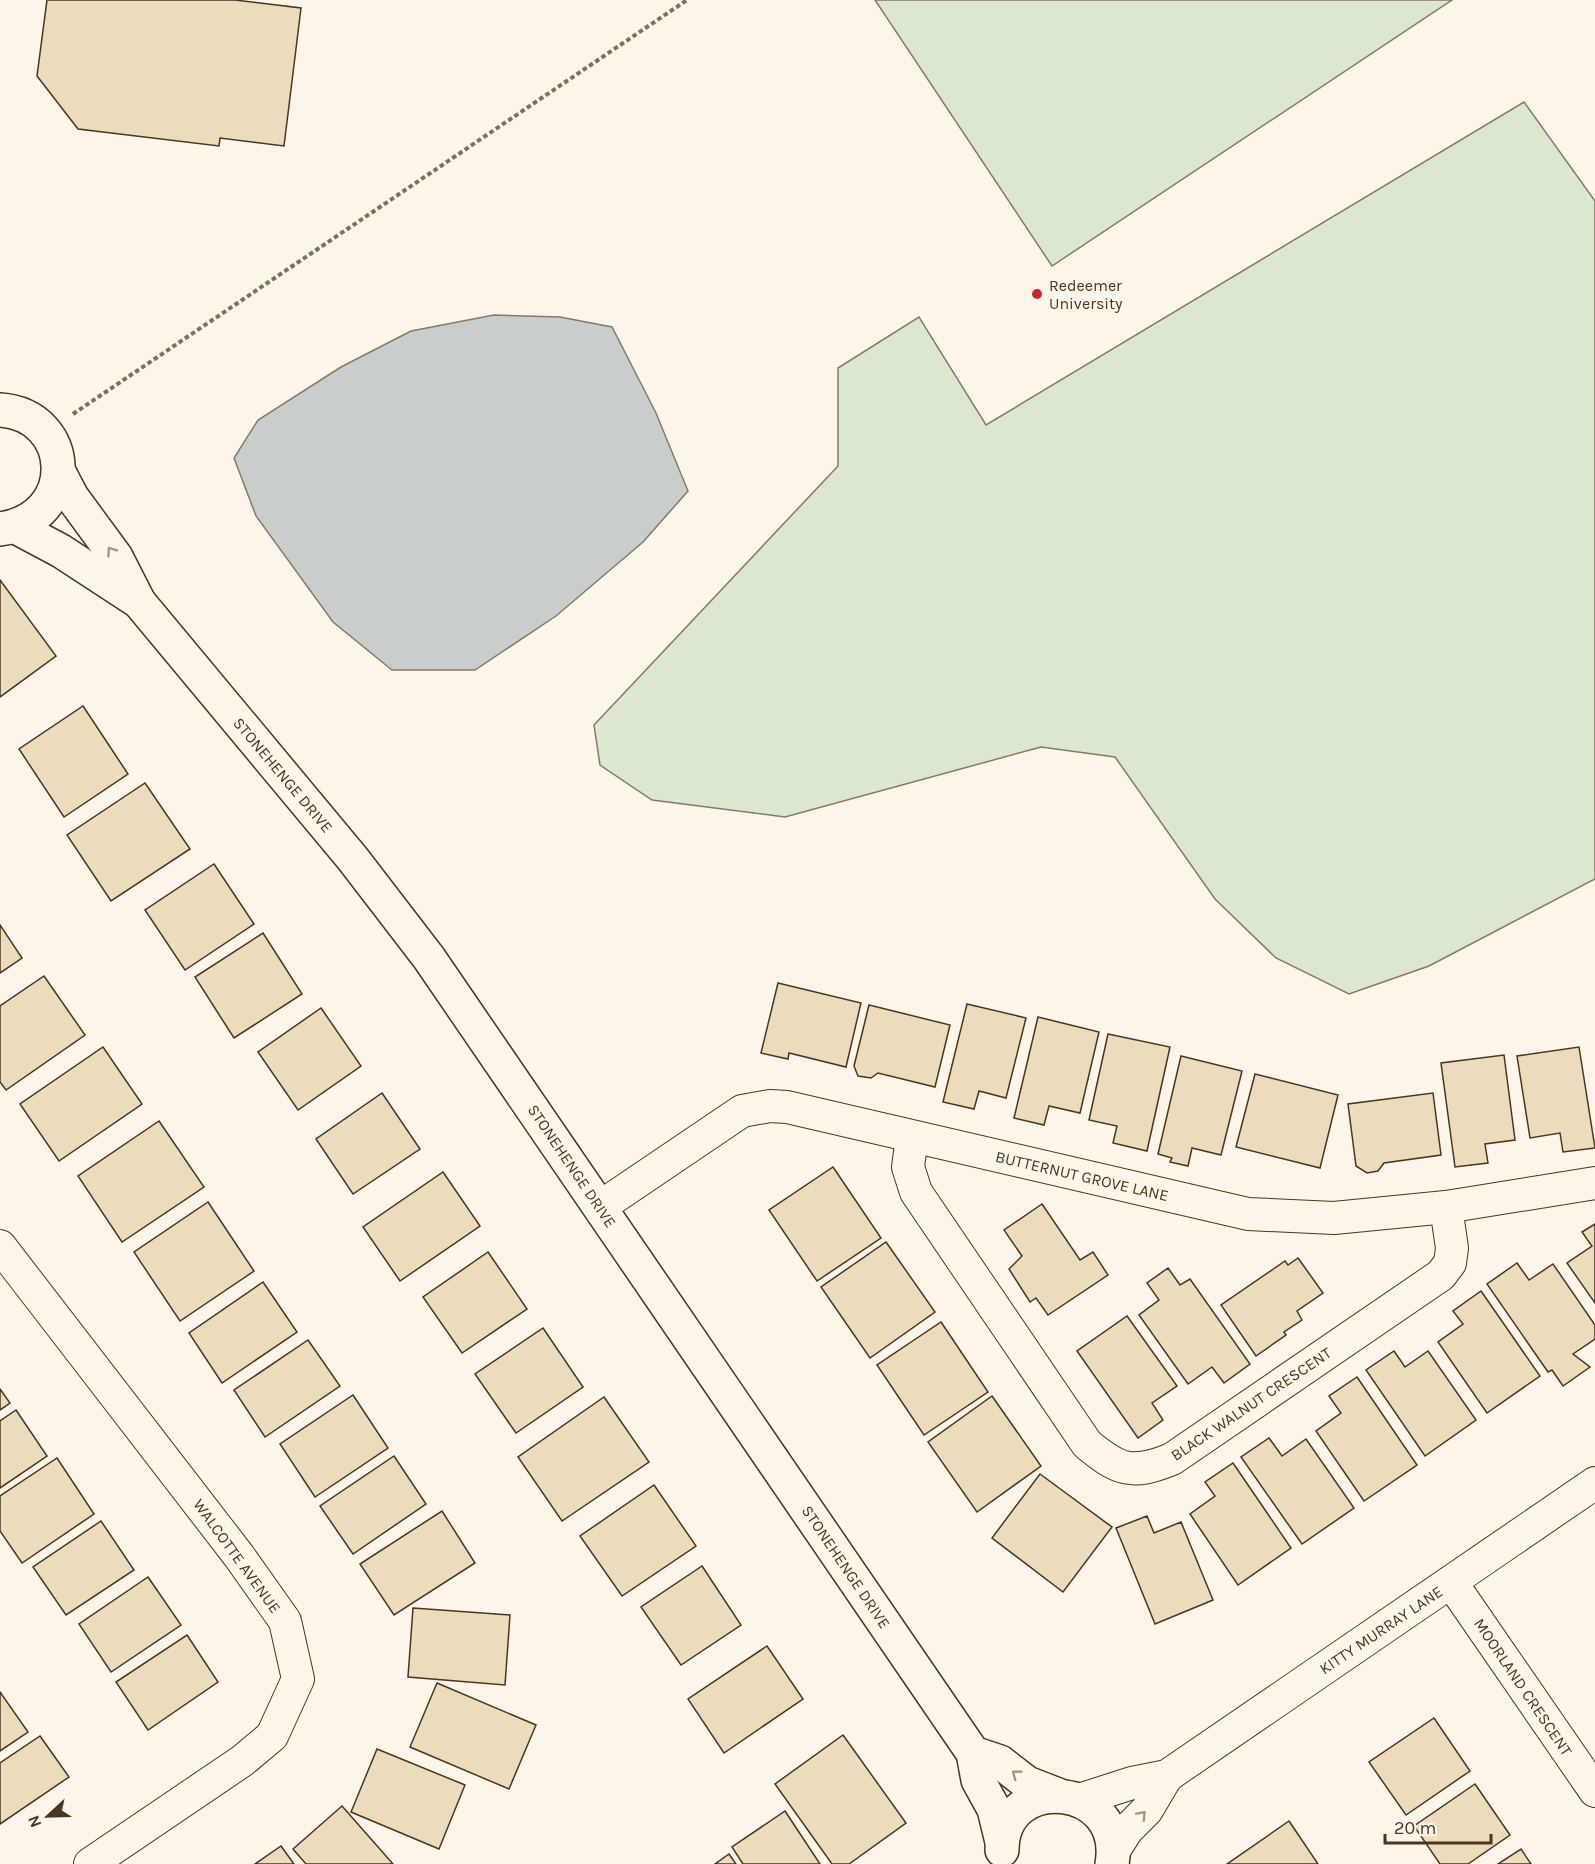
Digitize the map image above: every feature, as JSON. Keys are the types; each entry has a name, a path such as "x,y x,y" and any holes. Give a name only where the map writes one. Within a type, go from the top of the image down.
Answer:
{"street":[{"name":"STONEHENGE DRIVE","path":"1,409 20,414 37,423 49,437 57,454 59,472 72,497 116,557 139,602 353,859 422,949 973,1753 978,1780 994,1809 1001,1858"},
{"path":"8,528 33,519 46,507 56,490 59,472"},
{"name":"STONEHENGE DRIVE","path":"8,528 61,551 139,602"},
{"name":"BUTTERNUT GROVE LANE","path":"600,1207 742,1111 770,1106 787,1107 1248,1214 1334,1218 1446,1207 1595,1183"},
{"name":"BLACK WALNUT CRESCENT","path":"912,1137 908,1167 916,1192 1087,1444 1107,1461 1129,1468 1150,1468 1172,1459 1441,1275 1450,1263 1452,1248 1446,1207"},
{"name":"WALCOTTE AVENUE","path":"0,1246 239,1556 285,1621 298,1679 272,1736 242,1761 90,1864"},
{"name":"KITTY MURRAY LANE","path":"1069,1797 1167,1776 1595,1483"},
{"name":"MOORLAND CRESCENT","path":"1451,1582 1595,1791"},
{"path":"973,1753 1000,1762 1027,1783 1069,1797 1094,1809 1104,1821 1111,1836 1112,1858"},
{"name":"KITTY MURRAY LANE","path":"1112,1858 1128,1830 1148,1810 1167,1776"},
{"path":"1001,1858 1006,1827 1016,1813 1028,1803 1042,1797 1069,1797"}],"path":[{"path":"64,420 687,0"}],"green space":[{"path":"875,0 1452,0 1052,266"},
{"path":"1524,102 1595,201 1595,879 1429,966 1349,994 1276,958 1215,899 1115,757 1041,747 785,817 652,800 600,765 594,725 838,466 838,368 919,317 986,425"}],"shaded area":[{"path":"494,315 560,317 612,327 656,413 688,491 643,542 556,616 475,670 392,670 333,622 256,516 234,458 258,420 341,367 411,331"}],"building":[{"path":"47,0 235,0 301,8 284,146 220,138 219,146 78,129 37,76"},
{"path":"0,580 56,656 0,697"},
{"path":"83,706 128,774 64,817 19,749"},
{"path":"145,783 190,849 111,901 67,835"},
{"path":"214,864 254,924 185,970 145,910"},
{"path":"0,925 22,958 0,973"},
{"path":"263,933 302,994 234,1038 195,977"},
{"path":"44,976 85,1035 6,1090 0,1082 0,1006"},
{"path":"778,983 861,1003 846,1067 789,1053 788,1059 761,1053"},
{"path":"967,1004 1026,1018 1006,1098 979,1091 974,1109 943,1102"},
{"path":"869,1005 950,1025 935,1087 878,1073 871,1078 858,1076 854,1066"},
{"path":"321,1008 361,1066 298,1110 258,1052"},
{"path":"1038,1017 1099,1032 1080,1113 1049,1106 1044,1125 1014,1118"},
{"path":"1108,1034 1170,1047 1147,1151 1113,1143 1117,1126 1089,1120"},
{"path":"103,1047 142,1104 59,1161 20,1104"},
{"path":"1579,1047 1595,1148 1563,1152 1560,1133 1530,1138 1517,1056"},
{"path":"1504,1055 1515,1140 1485,1144 1488,1163 1455,1167 1441,1063"},
{"path":"1181,1056 1242,1071 1221,1155 1192,1148 1188,1166 1170,1162 1172,1158 1158,1154"},
{"path":"1255,1074 1338,1095 1320,1168 1236,1147"},
{"path":"382,1093 420,1149 353,1194 316,1139"},
{"path":"1433,1093 1441,1155 1384,1163 1378,1171 1367,1173 1356,1166 1348,1104"},
{"path":"159,1121 204,1187 122,1242 78,1176"},
{"path":"833,1167 881,1238 817,1281 769,1210"},
{"path":"443,1172 480,1226 400,1281 363,1227"},
{"path":"208,1202 254,1271 180,1321 134,1252"},
{"path":"1042,1204 1080,1260 1093,1252 1108,1275 1048,1315 1036,1298 1030,1302 1009,1269 1022,1256 1004,1230"},
{"path":"1595,1224 1595,1303 1567,1263 1592,1246 1582,1232"},
{"path":"886,1242 935,1312 870,1358 821,1287"},
{"path":"488,1252 527,1309 462,1353 423,1297"},
{"path":"1298,1258 1323,1293 1297,1311 1302,1320 1284,1332 1286,1335 1256,1356 1221,1305 1285,1261 1288,1265"},
{"path":"1517,1263 1529,1280 1553,1264 1595,1325 1595,1339 1573,1354 1590,1367 1563,1386 1552,1370 1548,1372 1487,1284"},
{"path":"1168,1268 1180,1285 1190,1279 1250,1364 1224,1383 1212,1367 1188,1384 1139,1315 1159,1300 1147,1283"},
{"path":"263,1282 297,1332 222,1383 189,1333"},
{"path":"1481,1291 1540,1376 1487,1413 1438,1342 1463,1324 1453,1311"},
{"path":"1127,1316 1177,1386 1152,1403 1163,1420 1138,1438 1077,1351"},
{"path":"941,1322 988,1392 924,1435 877,1365"},
{"path":"543,1328 583,1387 516,1433 475,1374"},
{"path":"308,1340 340,1386 265,1437 234,1390"},
{"path":"1394,1351 1405,1367 1428,1351 1476,1420 1425,1456 1366,1370"},
{"path":"1357,1377 1417,1465 1364,1501 1316,1431 1341,1413 1329,1396"},
{"path":"0,1389 10,1403 0,1410"},
{"path":"353,1395 388,1448 315,1497 280,1444"},
{"path":"992,1396 1041,1466 977,1512 928,1442"},
{"path":"604,1397 649,1462 562,1521 518,1457"},
{"path":"16,1410 47,1456 0,1488 0,1421"},
{"path":"1269,1438 1282,1456 1306,1439 1354,1508 1302,1544 1241,1457"},
{"path":"394,1456 426,1504 353,1554 320,1506"},
{"path":"57,1458 94,1514 22,1563 0,1531 0,1496"},
{"path":"1233,1463 1291,1548 1238,1585 1190,1514 1215,1496 1205,1482"},
{"path":"1040,1474 1112,1527 1063,1592 992,1538"},
{"path":"654,1485 696,1546 622,1596 580,1536"},
{"path":"442,1511 475,1563 394,1615 360,1564"},
{"path":"1147,1516 1154,1533 1181,1522 1213,1600 1155,1624 1116,1528"},
{"path":"101,1521 134,1570 66,1615 33,1567"},
{"path":"702,1566 741,1625 681,1665 641,1607"},
{"path":"148,1577 181,1625 111,1672 79,1624"},
{"path":"413,1608 510,1615 505,1685 408,1677"},
{"path":"187,1635 218,1682 148,1730 116,1682"},
{"path":"767,1646 803,1699 724,1753 688,1699"},
{"path":"437,1683 536,1725 509,1789 410,1747"},
{"path":"0,1692 28,1732 0,1751"},
{"path":"1434,1718 1470,1771 1406,1815 1369,1762"},
{"path":"843,1735 906,1823 849,1864 832,1864 775,1784"},
{"path":"40,1736 69,1777 0,1824 0,1763"},
{"path":"377,1749 465,1785 439,1849 351,1812"},
{"path":"1475,1784 1510,1835 1468,1864 1440,1864 1414,1826"},
{"path":"342,1806 393,1864 306,1864 293,1849"},
{"path":"785,1811 820,1864 743,1864 732,1847"},
{"path":"1289,1821 1318,1864 1227,1864"},
{"path":"281,1846 294,1864 255,1864"},
{"path":"1521,1849 1531,1864 1498,1864"},
{"path":"729,1854 736,1864 715,1864"}],"place":[{"name":"Redeemer University","path":"1037,294"}]}
